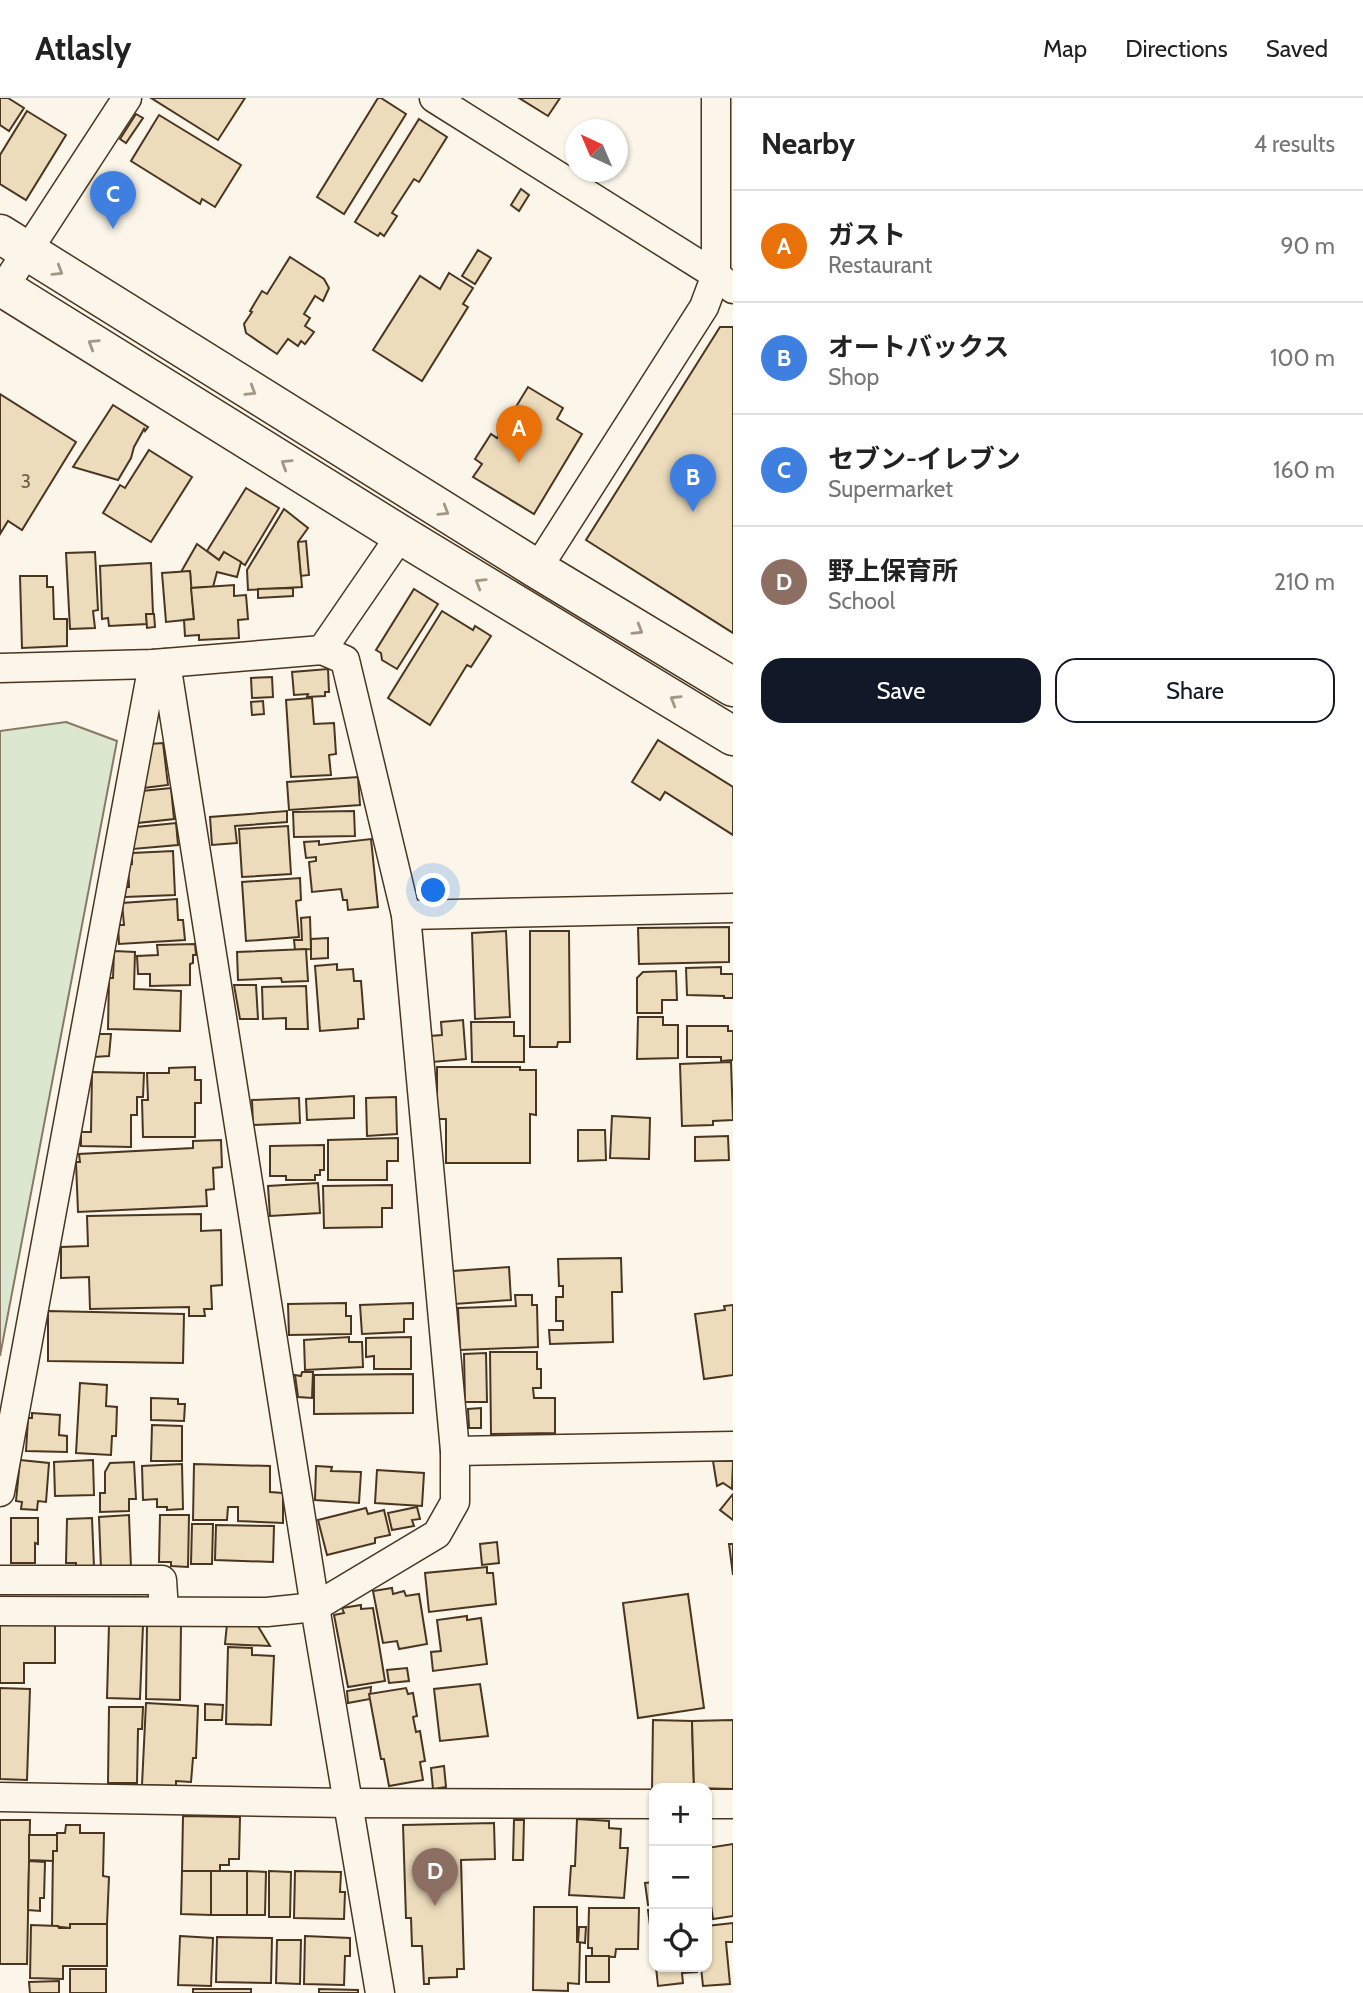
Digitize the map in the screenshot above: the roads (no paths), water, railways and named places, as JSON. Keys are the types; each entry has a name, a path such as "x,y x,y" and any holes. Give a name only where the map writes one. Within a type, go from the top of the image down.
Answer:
{"street":[{"path":"127,98 13,243 1,289 401,536 733,736"},
{"path":"434,98 724,282"},
{"path":"537,569 704,307 724,282 716,98"},
{"path":"13,243 537,569 733,687"},
{"path":"322,650 401,536"},
{"path":"0,668 159,664 322,650 345,660 406,915 455,1451 454,1502 437,1534 315,1607 267,1612 0,1611"},
{"path":"0,1492 159,664"},
{"path":"159,664 380,1993"},
{"path":"406,915 733,908"},
{"path":"455,1451 733,1446"},
{"path":"0,1580 162,1580 164,1611"},
{"path":"0,1797 649,1804"},
{"path":"712,1804 733,1804"}],"place":[{"name":"セブン-イレブン","path":"113,229"},
{"name":"ガスト","path":"519,463"},
{"name":"オートバックス","path":"693,512"},
{"name":"野上保育所","path":"435,1906"}]}
